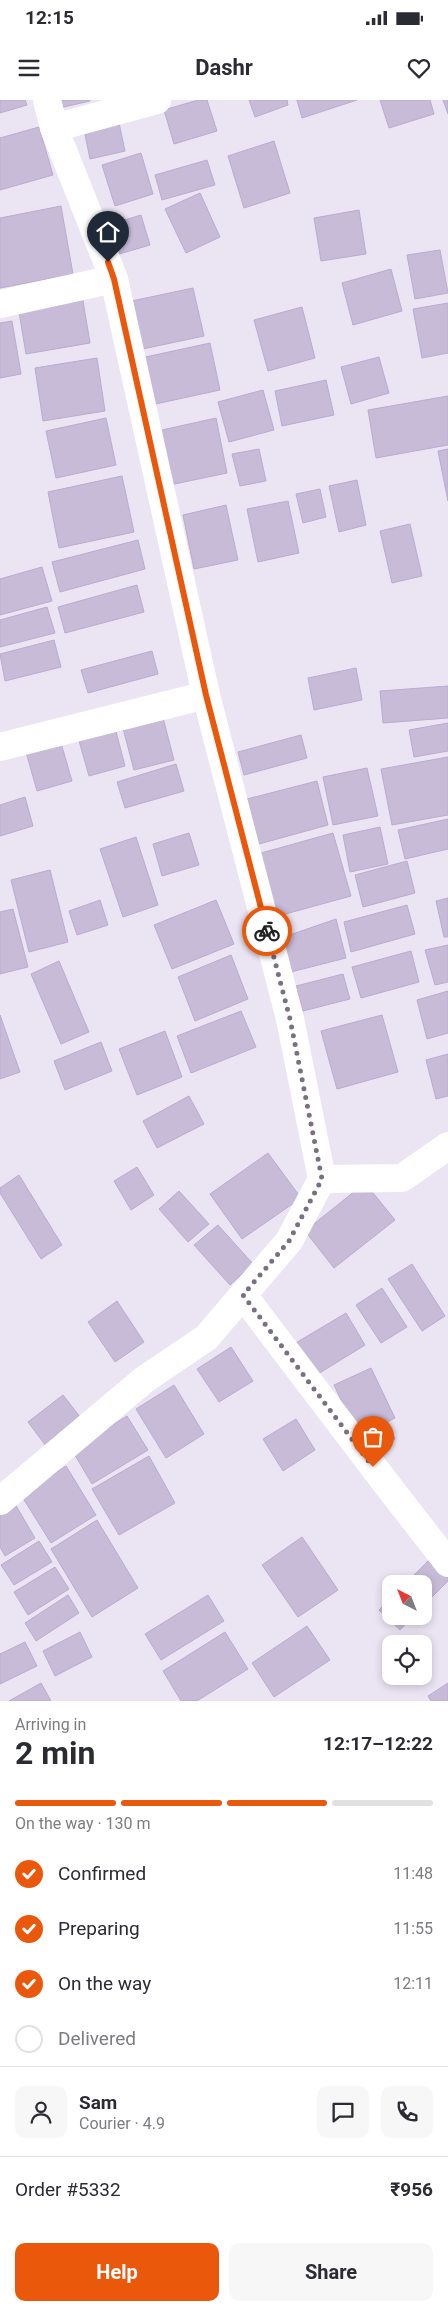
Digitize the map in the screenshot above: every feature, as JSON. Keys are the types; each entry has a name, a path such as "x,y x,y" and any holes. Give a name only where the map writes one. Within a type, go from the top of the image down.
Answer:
{"street":[{"path":"0,1501 146,1379 206,1338 289,1241 322,1179 290,1019 206,695 114,279 54,128 48,100"},
{"path":"54,128 157,100"},
{"path":"0,304 114,279"},
{"path":"0,748 206,695"},
{"path":"322,1179 402,1178 448,1146"},
{"path":"243,1295 384,1482 448,1563"}],"building":[{"path":"0,100 25,100 27,105 0,113"},
{"path":"53,100 90,100 90,101 55,109"},
{"path":"198,100 207,100 217,131 174,144 164,110"},
{"path":"249,100 287,100 288,105 255,117"},
{"path":"297,100 357,100 302,118"},
{"path":"380,100 430,100 434,114 389,128"},
{"path":"443,100 448,100 448,114"},
{"path":"118,118 125,151 90,159 83,125"},
{"path":"39,127 53,175 0,190 0,138"},
{"path":"274,141 290,193 244,208 228,156"},
{"path":"141,153 153,194 115,206 102,165"},
{"path":"207,160 215,185 162,200 155,175"},
{"path":"200,193 220,237 186,253 165,209"},
{"path":"61,206 73,274 0,288 0,218"},
{"path":"359,210 366,254 321,261 314,218"},
{"path":"141,215 150,245 116,255 108,225"},
{"path":"440,250 448,293 415,299 407,255"},
{"path":"391,269 402,311 353,325 342,283"},
{"path":"193,288 204,336 138,350 127,302"},
{"path":"82,295 90,343 26,354 18,306"},
{"path":"448,303 448,353 422,358 413,309"},
{"path":"302,307 315,358 268,371 254,320"},
{"path":"12,321 21,374 0,378 0,323"},
{"path":"210,343 220,390 151,405 141,358"},
{"path":"379,357 389,393 351,404 341,367"},
{"path":"97,358 105,411 43,421 35,368"},
{"path":"326,380 334,415 282,426 275,391"},
{"path":"263,390 274,430 229,442 218,402"},
{"path":"448,396 448,445 376,458 368,410"},
{"path":"106,418 116,465 56,478 46,431"},
{"path":"216,418 227,473 165,486 153,432"},
{"path":"259,449 266,481 240,486 232,454"},
{"path":"448,449 448,501 438,451"},
{"path":"122,476 134,532 59,548 48,492"},
{"path":"357,480 366,525 339,532 329,486"},
{"path":"320,489 326,517 303,523 296,494"},
{"path":"288,501 299,553 258,562 247,509"},
{"path":"226,505 238,560 194,569 183,515"},
{"path":"410,524 422,576 392,583 380,531"},
{"path":"138,540 145,569 60,592 52,562"},
{"path":"42,567 52,601 0,615 0,579"},
{"path":"137,585 144,612 65,633 58,607"},
{"path":"47,607 55,633 0,647 0,620"},
{"path":"54,640 61,667 5,681 0,654"},
{"path":"152,651 158,674 88,693 81,670"},
{"path":"356,668 362,700 314,710 308,678"},
{"path":"448,686 448,718 383,723 380,691"},
{"path":"161,710 174,760 134,770 121,721"},
{"path":"113,720 125,766 89,776 76,730"},
{"path":"448,723 448,751 414,757 409,730"},
{"path":"301,735 307,758 244,775 238,752"},
{"path":"61,743 72,781 37,791 26,752"},
{"path":"448,757 448,815 392,825 381,769"},
{"path":"176,764 184,791 125,808 117,782"},
{"path":"367,768 378,816 333,825 323,777"},
{"path":"317,781 328,825 259,844 247,799"},
{"path":"25,797 33,826 0,836 0,805"},
{"path":"448,819 448,849 405,859 398,830"},
{"path":"380,827 388,864 350,872 343,835"},
{"path":"189,833 199,865 162,876 153,844"},
{"path":"333,833 351,896 271,918 254,855"},
{"path":"136,837 158,905 123,917 100,849"},
{"path":"407,861 415,893 363,907 355,875"},
{"path":"50,870 68,942 29,952 11,880"},
{"path":"448,898 448,937 444,937 436,901"},
{"path":"100,900 108,925 77,935 69,911"},
{"path":"216,900 234,944 172,969 154,925"},
{"path":"407,905 415,934 351,952 344,922"},
{"path":"13,909 28,967 0,974 0,912"},
{"path":"336,919 346,958 287,973 281,938"},
{"path":"448,945 448,982 435,985 425,950"},
{"path":"411,951 419,982 361,998 352,967"},
{"path":"231,955 248,999 195,1021 178,977"},
{"path":"59,961 89,1032 61,1044 31,974"},
{"path":"343,974 350,999 303,1011 296,986"},
{"path":"448,991 448,1033 427,1039 417,1000"},
{"path":"241,1011 256,1047 191,1073 177,1036"},
{"path":"0,1015 20,1072 0,1079"},
{"path":"382,1015 398,1072 337,1089 321,1031"},
{"path":"165,1031 182,1077 137,1095 119,1049"},
{"path":"101,1042 112,1071 65,1090 54,1061"},
{"path":"448,1054 448,1096 436,1099 426,1060"},
{"path":"189,1096 204,1124 157,1148 143,1121"},
{"path":"268,1153 301,1198 242,1239 210,1194"},
{"path":"137,1167 154,1195 131,1210 114,1181"},
{"path":"19,1175 62,1245 41,1259 0,1193 0,1188"},
{"path":"365,1183 395,1220 334,1268 305,1231"},
{"path":"179,1191 209,1224 188,1242 159,1209"},
{"path":"218,1225 253,1264 230,1285 194,1245"},
{"path":"412,1264 445,1316 422,1331 388,1279"},
{"path":"382,1288 407,1327 381,1343 356,1305"},
{"path":"117,1301 144,1342 115,1362 88,1322"},
{"path":"346,1313 365,1345 313,1377 294,1344"},
{"path":"231,1347 253,1381 219,1402 197,1369"},
{"path":"371,1368 395,1418 387,1422 395,1439 366,1453 334,1385"},
{"path":"174,1385 204,1434 166,1458 136,1409"},
{"path":"63,1395 84,1422 49,1450 28,1422"},
{"path":"127,1416 148,1450 92,1484 72,1450"},
{"path":"296,1419 315,1450 283,1471 263,1439"},
{"path":"149,1456 175,1503 119,1535 92,1489"},
{"path":"66,1466 96,1515 51,1543 21,1495"},
{"path":"15,1504 35,1538 5,1556 0,1547 0,1514"},
{"path":"97,1520 138,1588 92,1617 51,1549"},
{"path":"302,1537 338,1590 298,1617 262,1565"},
{"path":"39,1541 52,1562 14,1585 1,1565"},
{"path":"432,1557 448,1573 448,1581 432,1597 432,1575 414,1575"},
{"path":"55,1567 69,1589 28,1615 14,1592"},
{"path":"68,1595 79,1613 36,1641 25,1623"},
{"path":"208,1595 224,1621 161,1660 145,1634"},
{"path":"395,1625 405,1625 400,1630"},
{"path":"307,1626 330,1660 274,1697 252,1663"},
{"path":"80,1632 92,1657 55,1676 43,1651"},
{"path":"225,1632 248,1669 197,1701 181,1701 163,1671"},
{"path":"25,1642 37,1666 0,1684 0,1654"},
{"path":"41,1683 51,1701 9,1701"},
{"path":"448,1683 448,1701 431,1701 428,1696"}],"way so far":[{"path":"267,931 290,1019 322,1179 289,1241 243,1295 373,1467"}],"route":[{"path":"108,262 114,279 206,695 267,931"}]}
